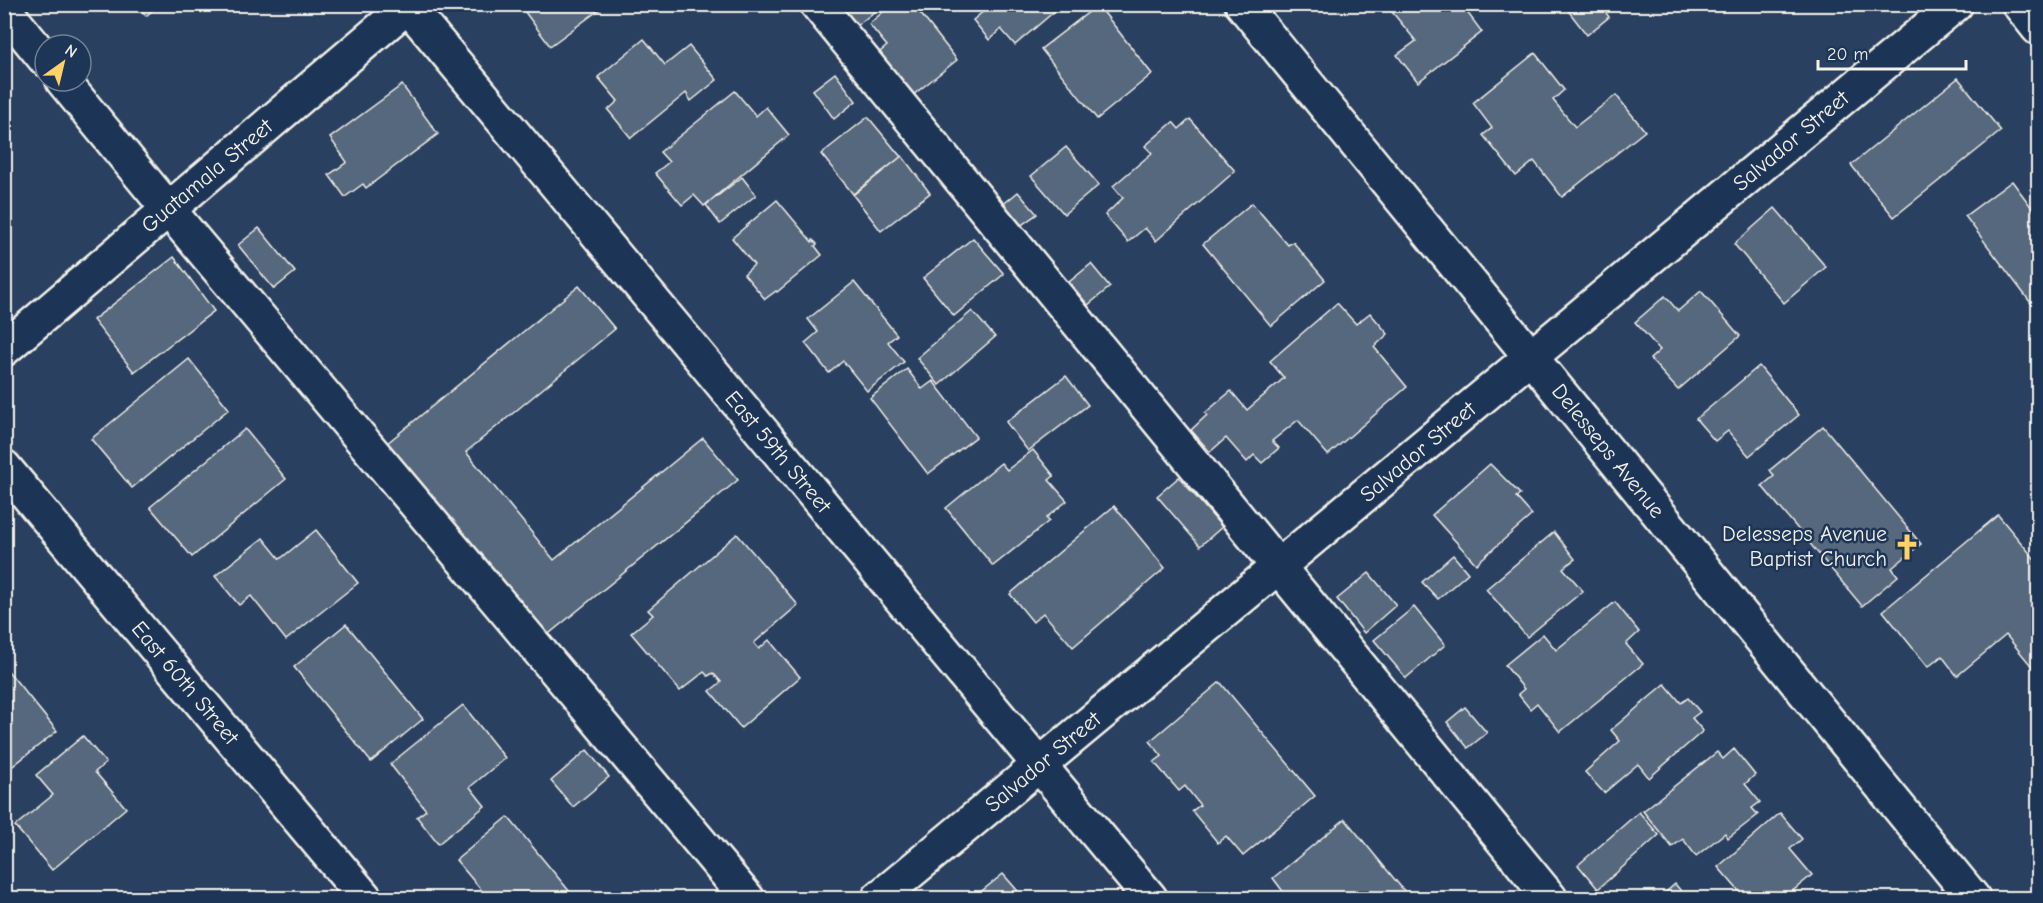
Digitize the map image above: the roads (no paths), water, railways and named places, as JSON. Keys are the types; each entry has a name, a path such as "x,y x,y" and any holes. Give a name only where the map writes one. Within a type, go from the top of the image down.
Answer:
{"street":[{"path":"817,4 1550,898"},
{"name":"Delesseps Avenue","path":"1242,4 1973,898"},
{"name":"Salvador Street","path":"879,898 1956,4"},
{"path":"2019,4 2038,28"},
{"name":"Guatamala Street","path":"4,349 408,5"},
{"name":"East 59th Street","path":"408,5 1150,898"},
{"path":"4,9 33,44"},
{"path":"73,93 747,898"},
{"name":"East 60th Street","path":"4,467 365,898"}],"place":[{"name":"Delesseps Avenue Baptist Church","path":"1907,547"}]}
